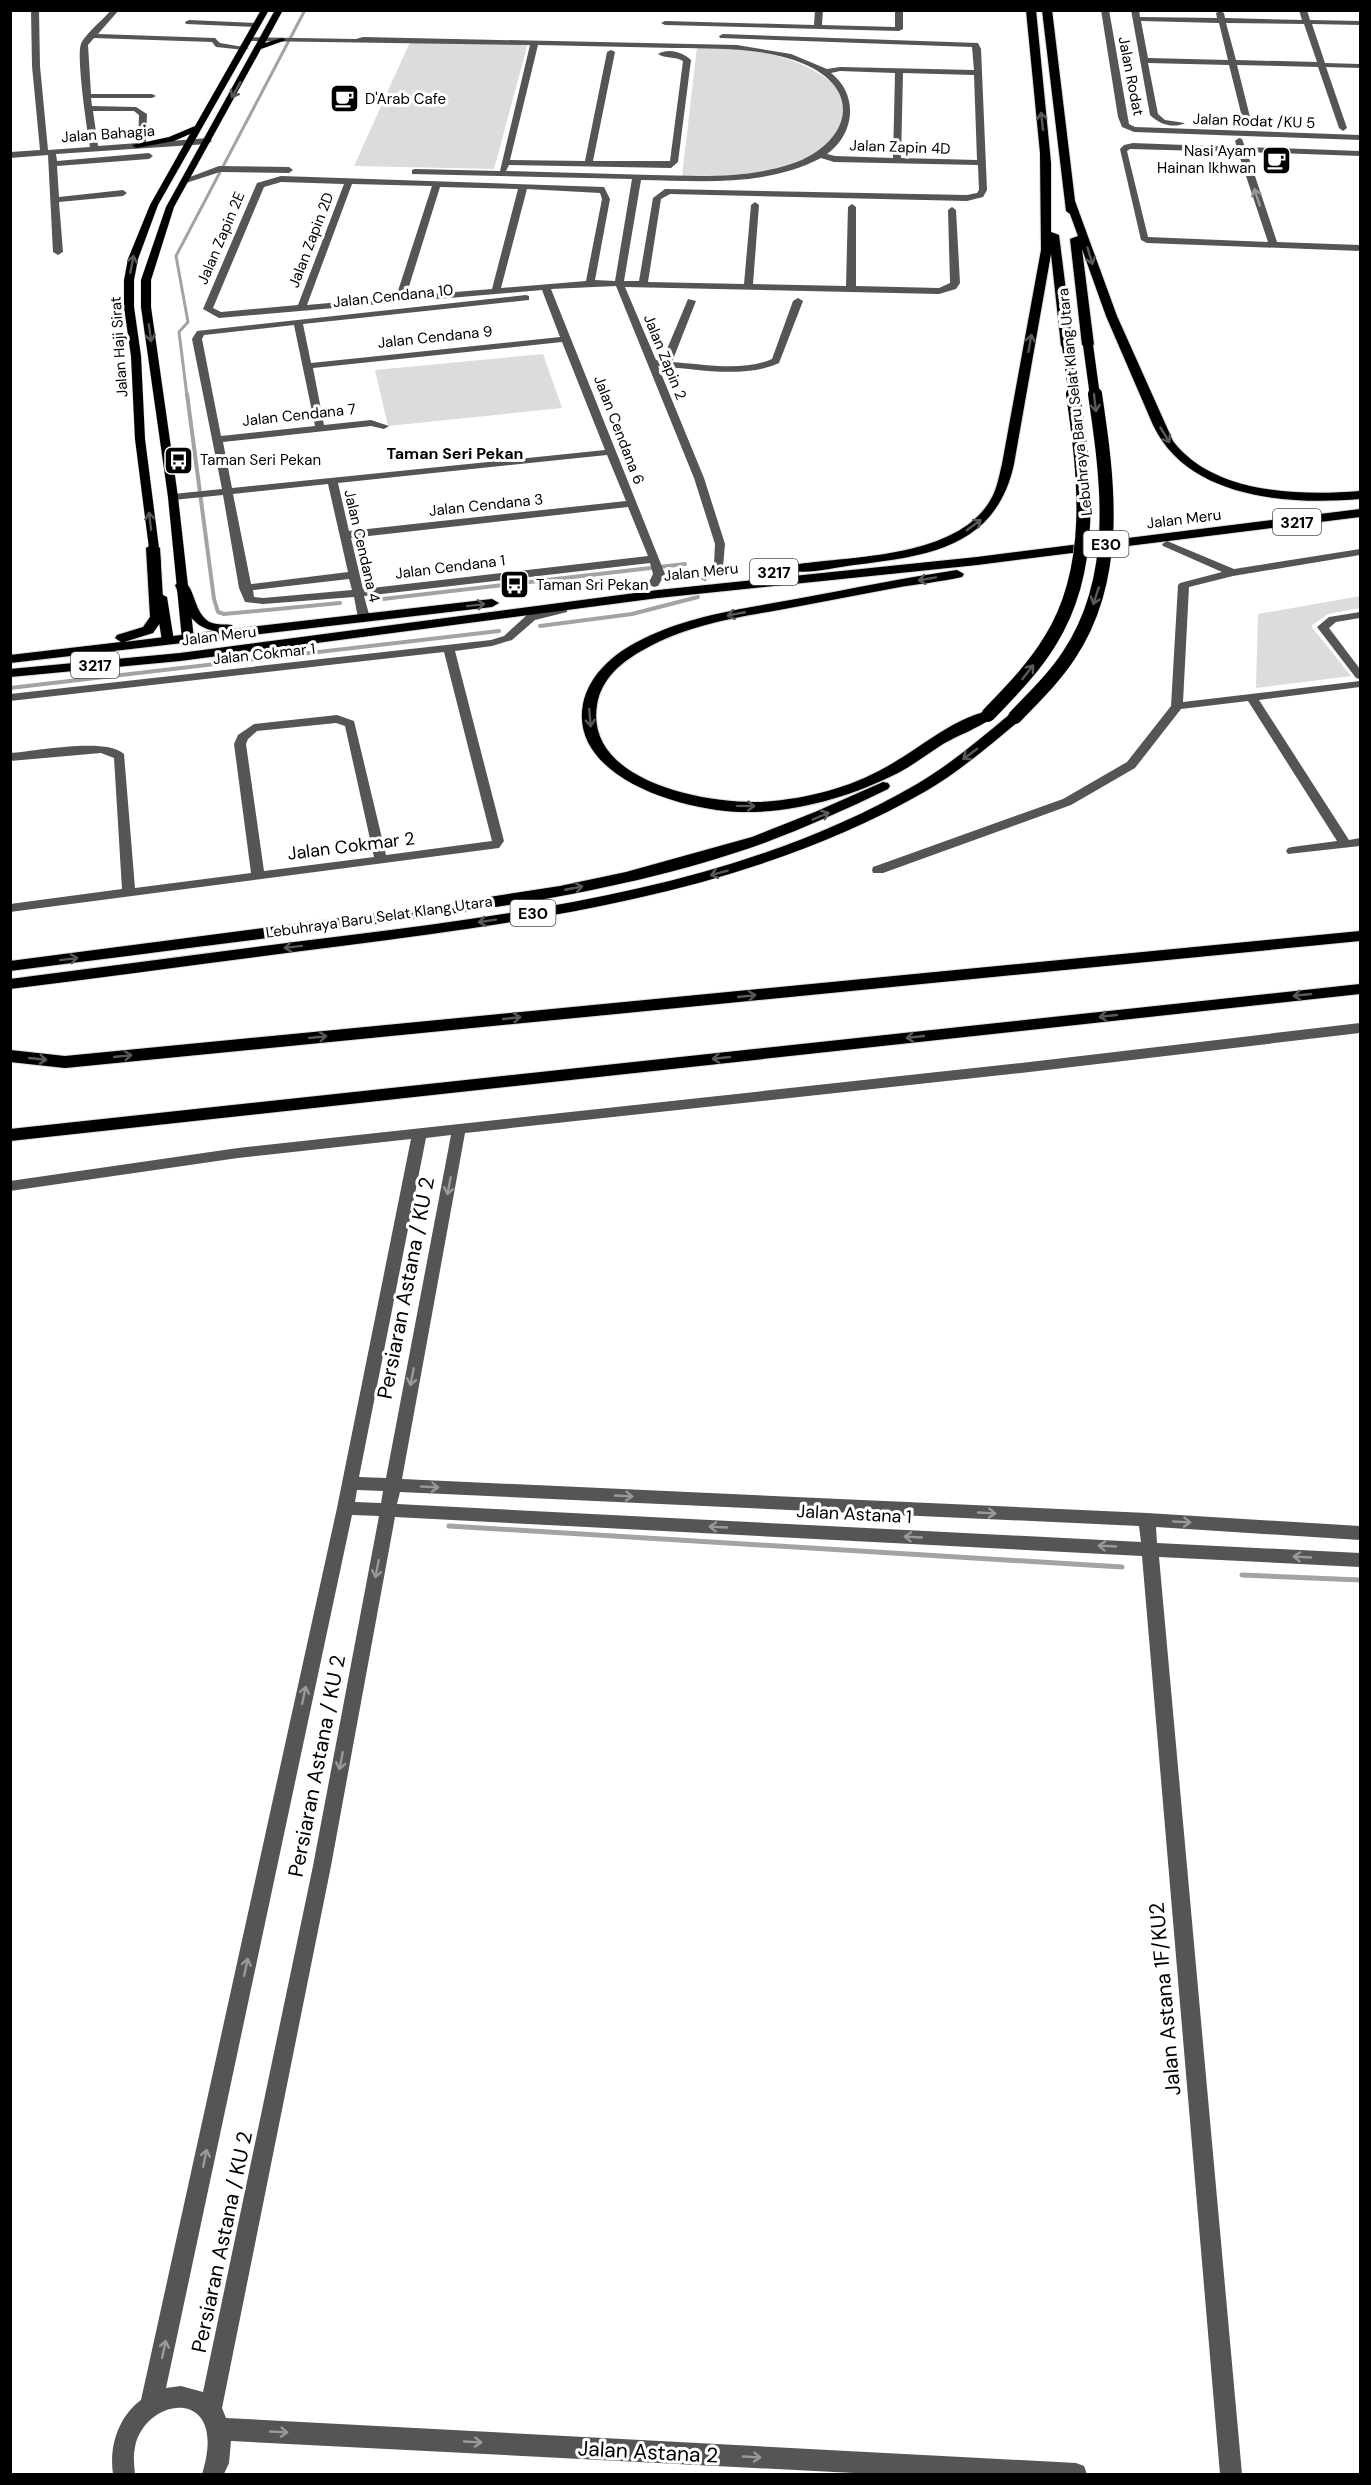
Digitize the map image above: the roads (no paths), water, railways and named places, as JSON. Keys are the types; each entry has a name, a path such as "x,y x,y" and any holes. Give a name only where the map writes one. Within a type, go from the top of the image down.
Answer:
{"highway":[{"name":"Lebuhraya Baru Selat Klang Utara","path":"10,966 441,910 539,895 634,876 711,856 784,832 845,806 901,777 938,753 988,715 1023,678 1048,645 1064,615 1079,571 1083,542 1083,481 1031,10"},
{"name":"Lebuhraya Baru Selat Klang Utara","path":"10,984 454,926 564,908 723,872 797,847 891,803 921,787 971,754 1015,717 1049,681 1075,645 1089,615 1103,573 1106,543 1106,515 1088,345 1047,10"},
{"path":"776,572 913,552 962,534 982,520 994,504 1003,484 1008,464 1046,250 1045,151"},
{"path":"1070,201 1102,292 1163,433 1177,454 1206,474 1242,489 1307,498 1360,495"},
{"name":"Jalan Meru","path":"10,671 180,657 328,639 656,589 705,578 972,553 1235,522 1360,503"},
{"name":"Jalan Meru","path":"10,659 179,642 364,618 656,589 977,561 1360,513"},
{"path":"988,715 947,735 894,769 863,784 800,803 745,807 686,799 657,790 635,779 618,767 602,750 592,734 589,706 594,689 602,675 619,660 660,637 705,622 924,579 1167,544 1234,530"},
{"path":"10,653 131,636 148,630 157,617 153,548"},
{"path":"182,585 194,617 213,627 346,620"},
{"path":"10,671 150,652 179,642 199,647 386,624 481,616"},
{"path":"10,1056 65,1062 1360,936"},
{"path":"10,1134 1360,989"}],"main road":[{"name":"Jalan Haji Sirat","path":"179,642 153,548 140,439 136,356 129,307 129,280 135,252 150,214 265,10"},
{"name":"Jalan Haji Sirat","path":"179,642 182,585 146,307 146,280 170,207 279,10"},
{"path":"265,37 285,37"},
{"path":"139,144 171,139 199,127"},
{"path":"139,144 172,149 178,152 179,159"}],"street":[{"path":"35,10 36,66 48,152 53,164 58,252"},
{"path":"94,148 87,96 84,45 116,10"},
{"path":"661,45 668,10"},
{"path":"818,27 819,10"},
{"path":"665,23 743,21 818,27 899,29 899,10"},
{"name":"Jalan Rodat","path":"1105,10 1122,117 1125,125 1147,132"},
{"path":"1219,10 1248,125"},
{"path":"1303,10 1322,65 1358,153 1360,164"},
{"path":"1348,131 1159,121 1154,115 1135,15 1221,21 1360,23"},
{"path":"189,22 257,25"},
{"path":"90,36 215,40 216,45 245,48"},
{"path":"643,284 657,198 668,192 967,198 981,195 983,190 977,47 971,44 710,36"},
{"path":"251,37 534,46 677,54 687,60 674,162 664,166 505,162"},
{"path":"410,172 736,179 779,171 819,154 839,138 847,117 847,102 841,87 825,72 790,57 737,47 534,46"},
{"path":"502,174 534,46"},
{"path":"588,165 611,52"},
{"path":"1143,60 1360,66"},
{"path":"825,72 840,69 978,73"},
{"path":"897,161 899,72"},
{"path":"87,96 152,96"},
{"path":"89,108 136,109 144,114 139,144"},
{"name":"Jalan Rodat /KU 5","path":"1147,132 1238,135 1348,131 1360,138"},
{"path":"1238,135 1273,244"},
{"name":"Jalan Bahagia","path":"10,155 139,144 208,141"},
{"path":"1358,153 1133,146 1125,148 1124,151 1144,238 1152,241 1360,248"},
{"name":"Jalan Zapin 4D","path":"819,154 834,159 981,163"},
{"path":"53,164 148,156"},
{"path":"197,160 219,169"},
{"path":"186,180 219,169 340,171"},
{"path":"619,284 637,177"},
{"name":"Jalan Zapin 2E","path":"301,309 219,315 209,312 208,306 260,185 281,179 349,181"},
{"path":"736,179 745,192"},
{"path":"349,181 594,188 604,192 606,199 590,287"},
{"name":"Jalan Zapin 2D","path":"301,309 349,181"},
{"path":"400,300 437,183"},
{"path":"496,291 523,186"},
{"path":"54,200 123,193"},
{"path":"748,286 755,205"},
{"path":"851,288 852,207"},
{"name":"Jalan Cendana 10","path":"216,440 197,339 200,333 619,284 939,291 953,287 952,210"},
{"name":"Jalan Zapin 2","path":"619,284 699,478 720,544 719,565 705,578"},
{"path":"301,309 496,291 547,291"},
{"name":"Jalan Cendana 6","path":"547,291 655,563"},
{"path":"666,364 691,301"},
{"path":"651,363 752,368 772,365 776,361 798,301"},
{"path":"298,321 320,428"},
{"name":"Jalan Cendana 9","path":"307,366 567,339"},
{"name":"Jalan Cendana 7","path":"216,440 371,423 384,426"},
{"path":"216,440 246,588 354,575"},
{"path":"172,497 611,452"},
{"name":"Jalan Cendana 4","path":"332,480 364,618"},
{"name":"Jalan Cendana 3","path":"345,535 631,504"},
{"path":"1167,544 1233,573"},
{"path":"878,870 1067,802 1131,765 1177,706 1184,585 1233,573 1360,552"},
{"path":"655,563 658,579 656,589"},
{"name":"Jalan Cendana 1","path":"246,588 249,600 263,602 655,563"},
{"name":"Jalan Cokmar 1","path":"10,698 492,643 508,638 531,617 656,589"},
{"path":"502,613 516,619 518,630"},
{"path":"1360,615 1333,619 1323,627 1360,676"},
{"name":"Jalan Cokmar 2","path":"10,908 489,847 498,841 449,649"},
{"path":"1177,706 1360,684"},
{"path":"1252,698 1345,844"},
{"path":"258,876 240,744 242,738 254,728 337,719 351,724 381,861"},
{"path":"10,757 101,749 116,752 120,757 129,893"},
{"path":"1292,851 1360,842"},
{"path":"10,1186 238,1153 1010,1069 1360,1028"},
{"name":"Persiaran Astana / KU 2","path":"213,2475 223,2446 215,2420 459,1128"},
{"name":"Persiaran Astana / KU 2","path":"151,2406 345,1508 420,1132"},
{"name":"Jalan Astana 1","path":"350,1483 1147,1520 1360,1533"},
{"name":"Jalan Astana 1","path":"345,1508 1360,1560"},
{"name":"Jalan Astana 1F/KU2","path":"1147,1520 1231,2475"},
{"path":"124,2475 121,2465 122,2448 128,2431 138,2417 151,2406 167,2399 183,2397 198,2402 215,2420"},
{"name":"Jalan Astana 2","path":"215,2420 1076,2475"}],"waterway":[{"path":"187,396 179,332 188,322 176,256 305,10"},
{"path":"187,394 214,599 218,612 224,614 340,603"},
{"path":"374,600 685,564"},
{"path":"540,626 632,614 698,597"},
{"path":"10,688 499,631"},
{"path":"449,1526 1122,1567"},
{"path":"1242,1575 1360,1580"}],"place":[{"name":"D'Arab Cafe","path":"344,99"},
{"name":"Nasi Ayam Hainan Ikhwan","path":"1277,160"},
{"name":"Taman Seri Pekan","path":"179,460"},
{"name":"Taman Sri Pekan","path":"515,585"}],"district":[{"name":"Taman Seri Pekan","path":"455,453"}]}
